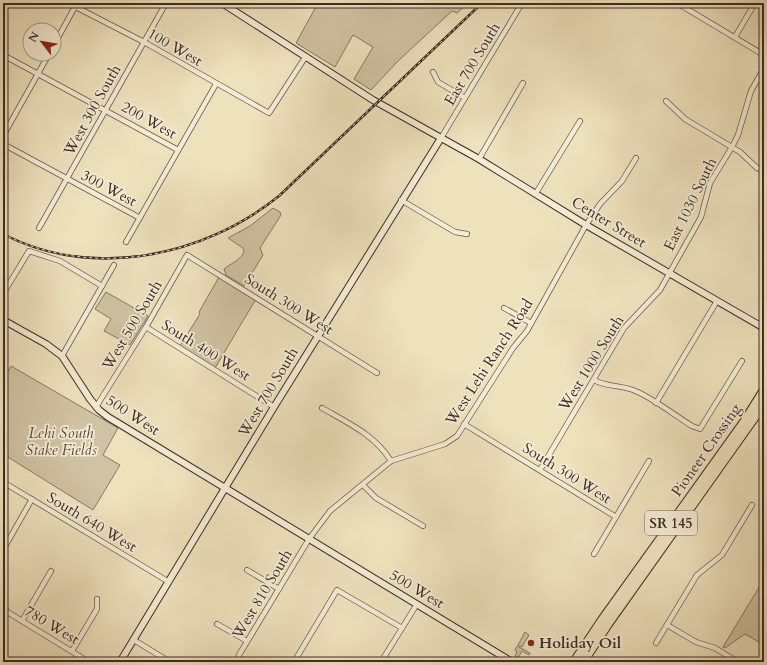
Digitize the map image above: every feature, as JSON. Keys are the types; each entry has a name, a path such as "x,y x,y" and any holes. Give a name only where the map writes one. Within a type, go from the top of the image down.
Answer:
{"highway":[{"name":"Pioneer Crossing","path":"574,662 602,620 744,422 764,390"},
{"name":"Pioneer Crossing","path":"583,662 616,612 764,404"}],"street":[{"name":"100 West","path":"68,3 76,5 144,42 269,113 306,56"},
{"name":"West 300 South","path":"39,228 166,3"},
{"path":"222,3 306,56"},
{"name":"East 700 South","path":"441,138 522,3"},
{"path":"677,3 764,55"},
{"path":"734,37 755,3"},
{"path":"62,30 76,5"},
{"name":"200 West","path":"3,55 38,75 105,109 178,150"},
{"name":"Center Street","path":"306,56 398,113 480,159 586,225 670,272 764,328"},
{"path":"3,136 45,62"},
{"name":"East 1030 South","path":"670,272 701,217 710,183 738,135 751,91 764,68"},
{"path":"433,72 438,82 465,98"},
{"path":"480,159 523,83"},
{"path":"126,242 216,84"},
{"path":"666,101 685,119 732,147 756,168 764,171"},
{"path":"536,193 580,120"},
{"name":"West 700 South","path":"120,662 226,489 274,407 401,200 441,138"},
{"name":"300 West","path":"3,144 140,218"},
{"name":"West Lehi Ranch Road","path":"309,539 330,511 391,461 445,444 457,436 531,323 586,225 600,204 622,181 636,158"},
{"path":"401,200 455,232 467,234"},
{"path":"3,294 28,251 60,261 102,286"},
{"name":"South 300 West","path":"187,255 378,373"},
{"name":"West 500 South","path":"96,407 146,327 187,255"},
{"path":"62,356 114,265"},
{"name":"West 1000 South","path":"540,470 628,323 653,299 670,272"},
{"path":"656,403 717,300"},
{"path":"504,308 531,323"},
{"name":"500 West","path":"3,320 46,344 62,356 96,407 108,416 417,604 503,660 512,662"},
{"name":"South 400 West","path":"146,327 274,407"},
{"path":"594,380 608,386 624,387 634,390 692,426 700,429 742,361"},
{"path":"322,408 366,433 379,445 391,461"},
{"name":"South 300 West","path":"464,424 616,517"},
{"path":"594,554 649,461"},
{"name":"South 640 West","path":"3,482 168,582"},
{"path":"363,484 376,498 423,526"},
{"path":"3,549 32,499"},
{"path":"656,643 697,575 722,555 752,504"},
{"name":"West 810 South","path":"237,662 247,641 309,539"},
{"path":"247,570 278,589"},
{"path":"22,621 51,571"},
{"path":"294,662 337,590 402,628"},
{"path":"72,651 96,610 97,599"},
{"path":"381,662 417,604"},
{"name":"780 West","path":"3,607 22,621 89,662"},
{"path":"217,624 247,641"},
{"path":"667,625 696,642 715,648 738,662"},
{"path":"134,640 170,662"}],"green space":[{"path":"318,3 469,3 457,13 452,11 397,62 371,90 354,79 373,47 353,35 335,67 296,43"},
{"path":"273,208 280,212 281,215 260,248 263,255 244,286 226,275 224,269 238,260 244,252 243,248 228,238 250,226"},
{"path":"219,277 256,299 215,368 180,346 200,314 199,312"},
{"path":"106,292 148,316 130,345 104,331 111,319 95,309"},
{"name":"Lehi South Stake Fields","path":"11,366 118,428 103,455 120,465 93,510 3,454 3,380"},
{"path":"764,579 764,639 759,642 745,634 725,648 723,647"},
{"path":"525,632 529,635 522,647 518,645"},
{"path":"517,646 530,653 529,655 522,651 518,658 515,656"}],"railway":[{"path":"3,234 38,248 73,256 110,258 146,255 182,247 216,234 249,217 279,196 482,3"}],"place":[{"name":"Holiday Oil","path":"531,643"}]}
